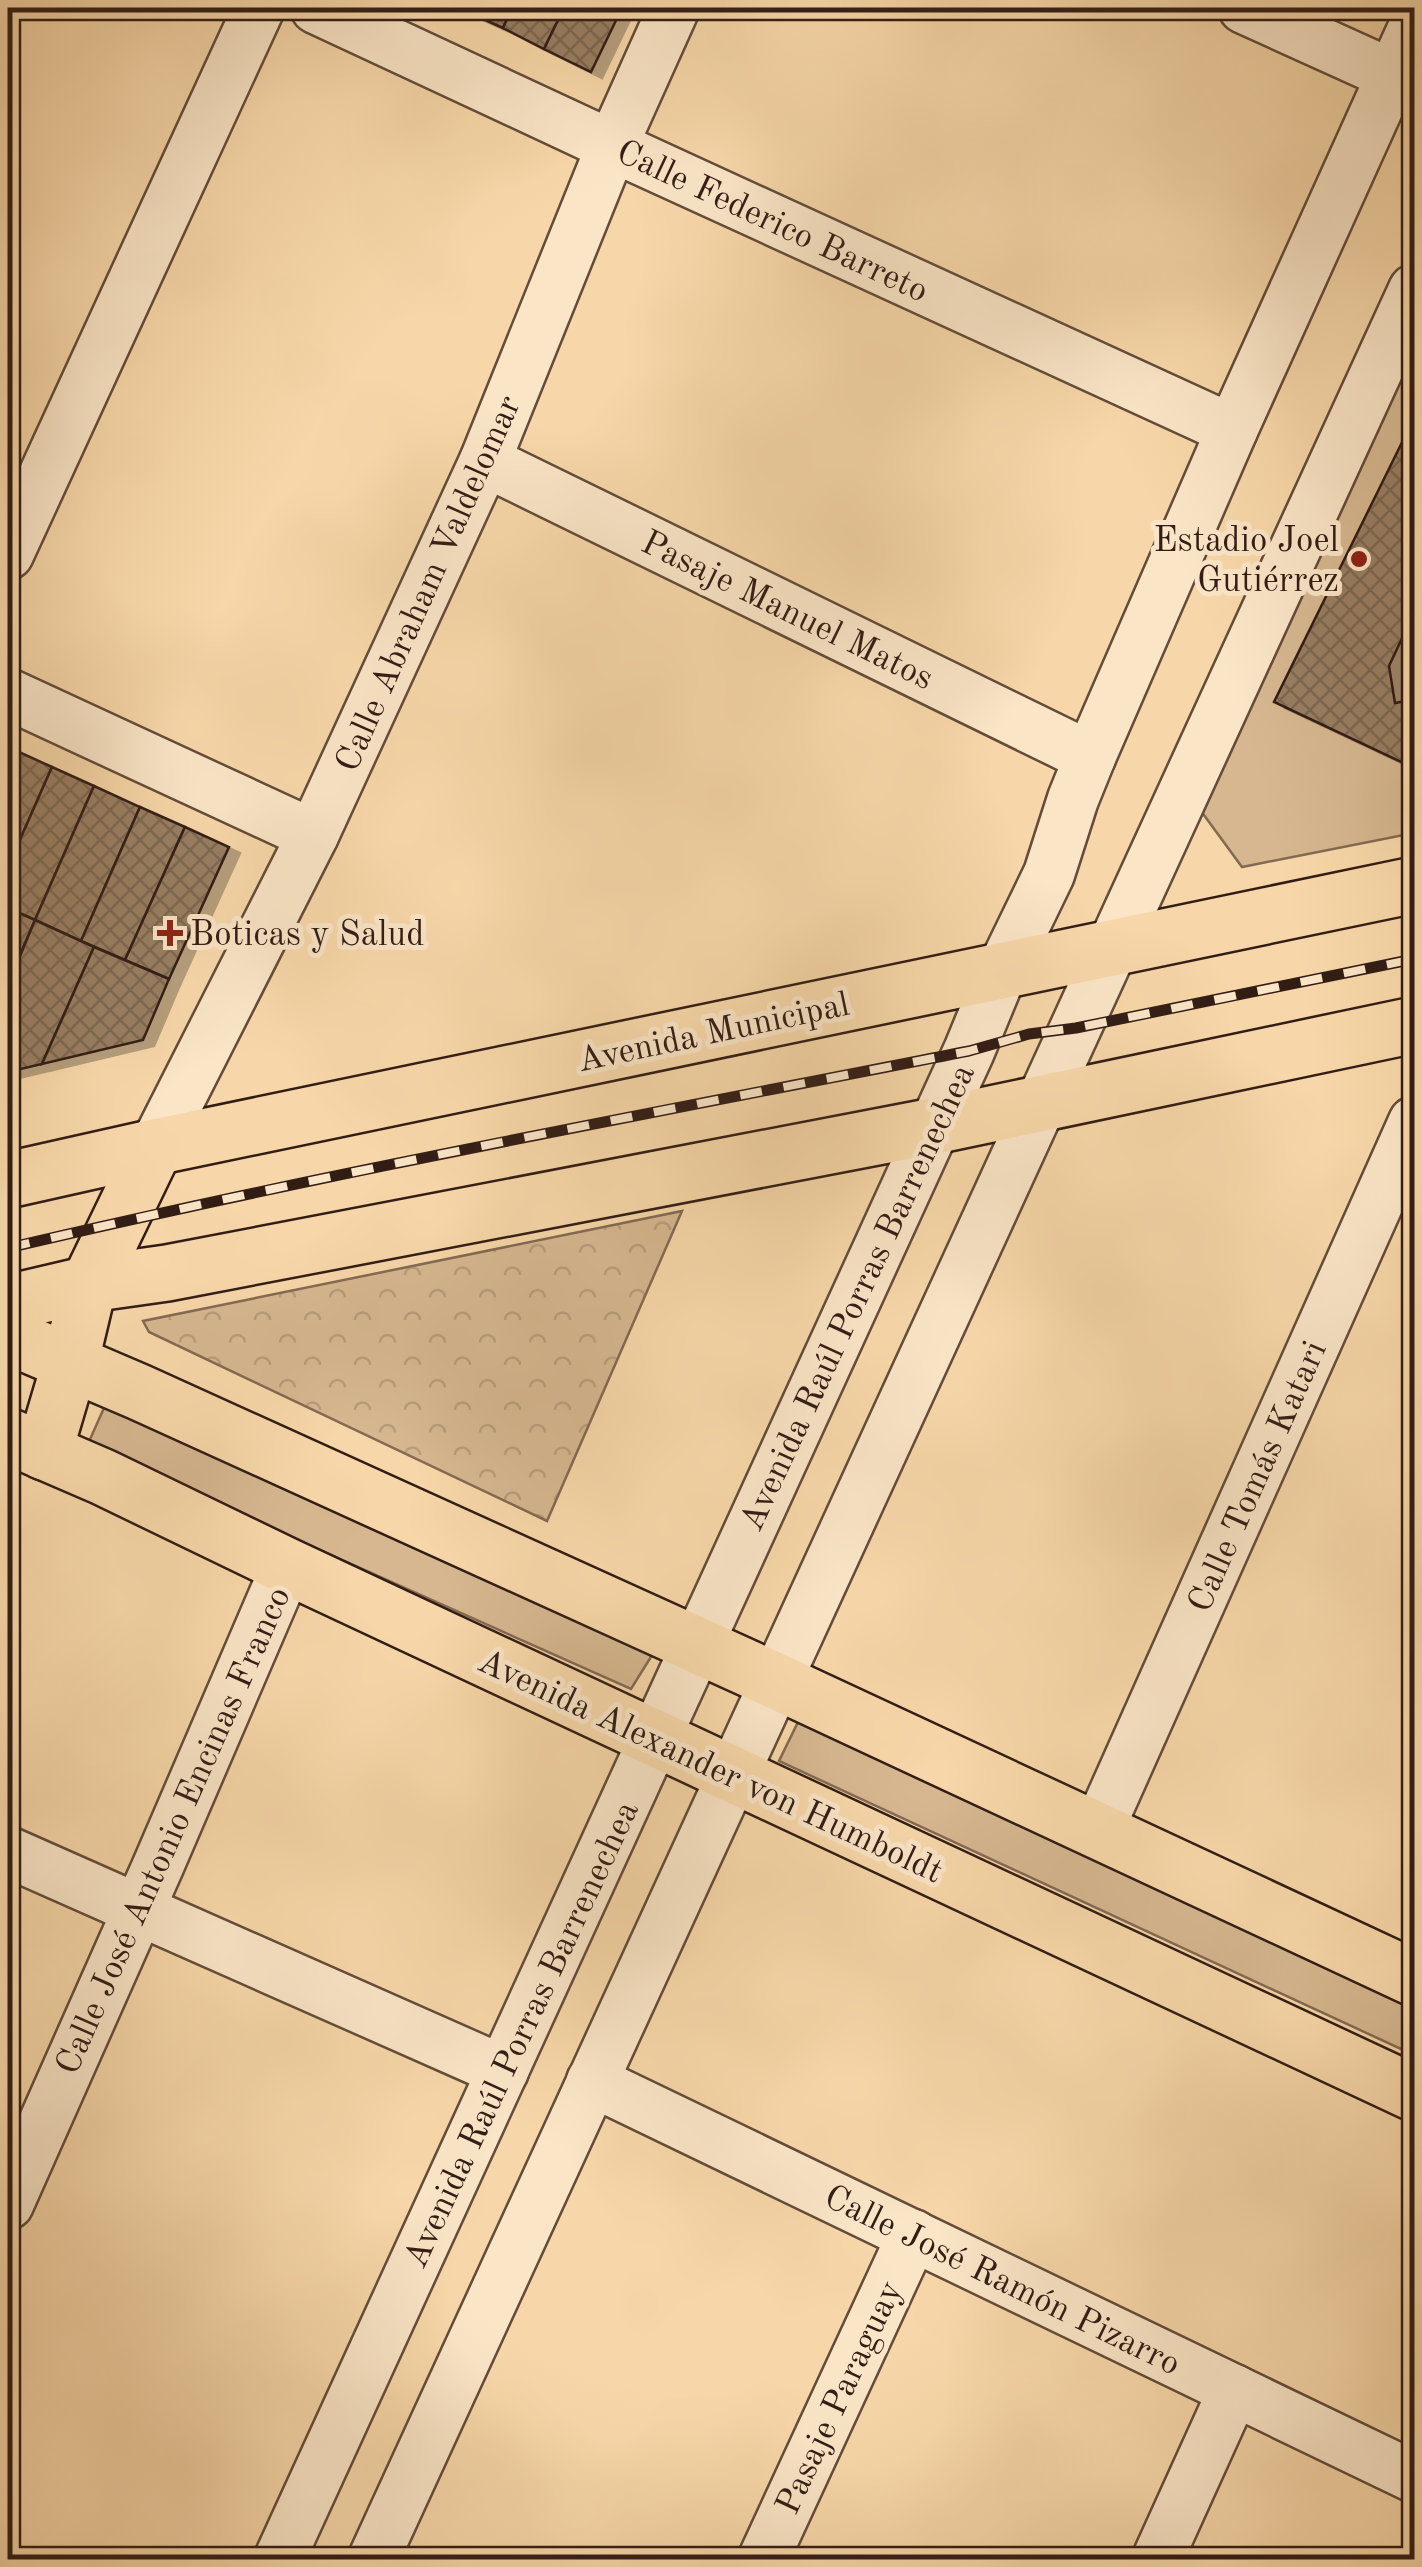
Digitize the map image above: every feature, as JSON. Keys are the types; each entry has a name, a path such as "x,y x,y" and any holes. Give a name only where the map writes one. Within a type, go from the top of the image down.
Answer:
{"main road":[{"name":"Avenida Municipal","path":"10,1180 1414,886"},
{"path":"8,1303 89,1284 167,1273 934,1126 1414,1024"},
{"path":"26,1444 70,1364 89,1284 155,1147"},
{"path":"8,1336 139,1392 1098,1830 1410,1966"},
{"name":"Avenida Alexander von Humboldt","path":"26,1444 104,1477 1414,2093"}],"street":[{"path":"8,554 258,8"},
{"name":"Calle Federico Barreto","path":"316,8 1232,430"},
{"name":"Calle Abraham Valdelomar","path":"155,1147 313,835 485,461 612,146 674,8"},
{"path":"1244,8 1392,76"},
{"name":"Avenida Raúl Porras Barrenechea","path":"280,2560 1049,874 1090,756 1414,27"},
{"path":"373,2560 1414,290"},
{"name":"Pasaje Manuel Matos","path":"485,461 1090,756"},
{"path":"8,694 313,835"},
{"name":"Calle Tomás Katari","path":"1098,1830 1414,1122"},
{"name":"Calle José Antonio Encinas Franco","path":"8,2204 287,1566"},
{"path":"8,1852 503,2072"},
{"name":"Calle José Ramón Pizarro","path":"592,2081 1414,2476"},
{"name":"Pasaje Paraguay","path":"763,2560 913,2235"},
{"path":"1157,2560 1234,2390"}],"green space":[{"name":"Estadio Joel Gutiérrez","path":"1414,319 1414,833 1242,867 1193,800"},
{"path":"682,1211 547,1521 149,1332 143,1321"},
{"path":"108,1399 654,1652 631,1689 87,1446"},
{"path":"800,1718 1414,1997 1414,2055 779,1761"}],"building":[{"path":"462,8 512,8 503,28"},
{"path":"512,8 564,8 544,49 503,28"},
{"path":"564,8 622,8 591,72 544,49"},
{"path":"1414,418 1414,613 1389,666 1395,703 1406,701 1405,693 1414,676 1414,768 1274,702"},
{"path":"8,747 52,767 8,867"},
{"path":"52,767 94,786 35,920 8,908 8,867"},
{"path":"94,786 140,807 81,941 35,920"},
{"path":"140,807 185,827 125,960 81,941"},
{"path":"185,827 229,847 169,979 125,960"},
{"path":"8,908 35,920 16,964 8,960"},
{"path":"35,920 94,947 42,1064 8,1072 8,985"},
{"path":"94,947 169,979 143,1040 42,1064"},
{"path":"8,960 16,964 8,985"}],"railway":[{"path":"8,1248 367,1169 1414,959"}],"place":[{"name":"Estadio Joel Gutiérrez","path":"1359,559"},
{"name":"Boticas y Salud","path":"170,933"}]}
